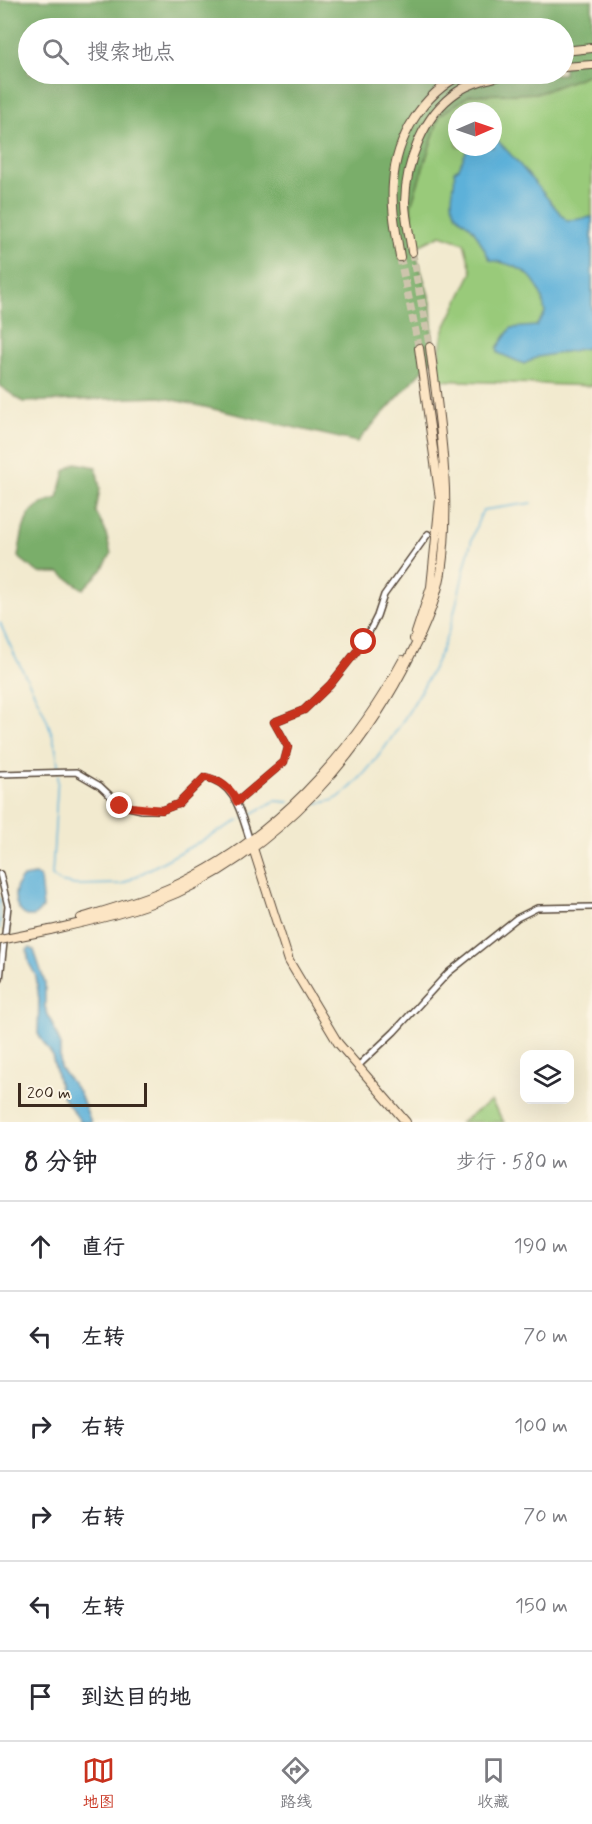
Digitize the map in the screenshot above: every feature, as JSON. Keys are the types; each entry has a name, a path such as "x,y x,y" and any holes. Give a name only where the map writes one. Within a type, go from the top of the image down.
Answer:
{"main road":[{"path":"574,50 592,48"},
{"path":"574,66 592,65"},
{"path":"400,257 393,215 396,160 418,112 438,89 446,84"},
{"path":"412,252 405,202 410,164 430,120 447,100 471,84"},
{"path":"396,160 410,164"},
{"path":"0,934 124,913 178,892 282,824 363,729 401,675 425,627 440,575 445,520 445,461 430,347"},
{"path":"363,729 414,638 431,587 440,499 419,348"},
{"path":"0,940 118,907 171,887 212,867 255,837 348,749"},
{"path":"251,844 289,961 338,1043 406,1122"}],"street":[{"path":"237,802 284,762 288,747 274,722 304,710 330,685 364,642 384,595 428,534"},
{"path":"0,774 76,772 100,786 120,806 142,810 162,810 178,804 205,777 214,779 224,785 237,802 251,844"},
{"path":"0,874 8,906 0,979"},
{"path":"358,1066 394,1032 448,973 517,918 537,908 592,907"}],"green space":[{"path":"0,0 592,0 592,73 574,80 574,18 18,18 18,84 563,84 539,93 470,95 460,102 448,102 448,110 440,115 411,205 414,248 431,302 433,359 357,442 161,397 23,402 0,386"},
{"path":"592,73 592,386 435,380 443,332 472,272 464,243 441,235 414,248 411,205 440,115 448,110 448,156 502,156 502,102 460,102 470,95 539,93 563,84 574,84 574,80"},
{"path":"76,463 96,467 100,488 96,512 105,530 111,554 102,570 83,589 60,573 39,573 18,557 27,518 38,506 58,498 65,471"},
{"path":"491,1101 504,1122 461,1122"}],"water":[{"path":"502,145 567,221 592,217 592,347 538,357 524,364 498,353 497,348 511,328 536,326 545,313 543,301 535,282 529,275 513,266 490,260 474,231 454,211 452,198 454,171 459,168 464,156 502,156"},
{"path":"35,875 40,877 43,908 34,916 26,916 18,907 15,892 23,877"},
{"path":"30,948 34,950 45,983 45,1007 60,1043 60,1068 79,1092 91,1122 81,1122 62,1096 52,1055 38,1034 39,1000 36,976 29,963 27,950"}],"waterway":[{"path":"309,803 336,799 355,784 387,744 417,697 448,633 472,539 483,510 532,503"},
{"path":"0,622 44,713 56,751 58,770"},
{"path":"58,775 52,876 60,882 75,885 122,884 240,820"},
{"path":"244,818 275,801 289,802"},
{"path":"0,898 0,929"}],"tunnel":[{"path":"412,252 430,347"},
{"path":"400,257 419,348"}],"route":[{"path":"120,806 142,810 162,810 178,804 195,784 205,777 224,785 237,802 284,762 288,747 274,722 304,710 330,685 364,642"}]}
